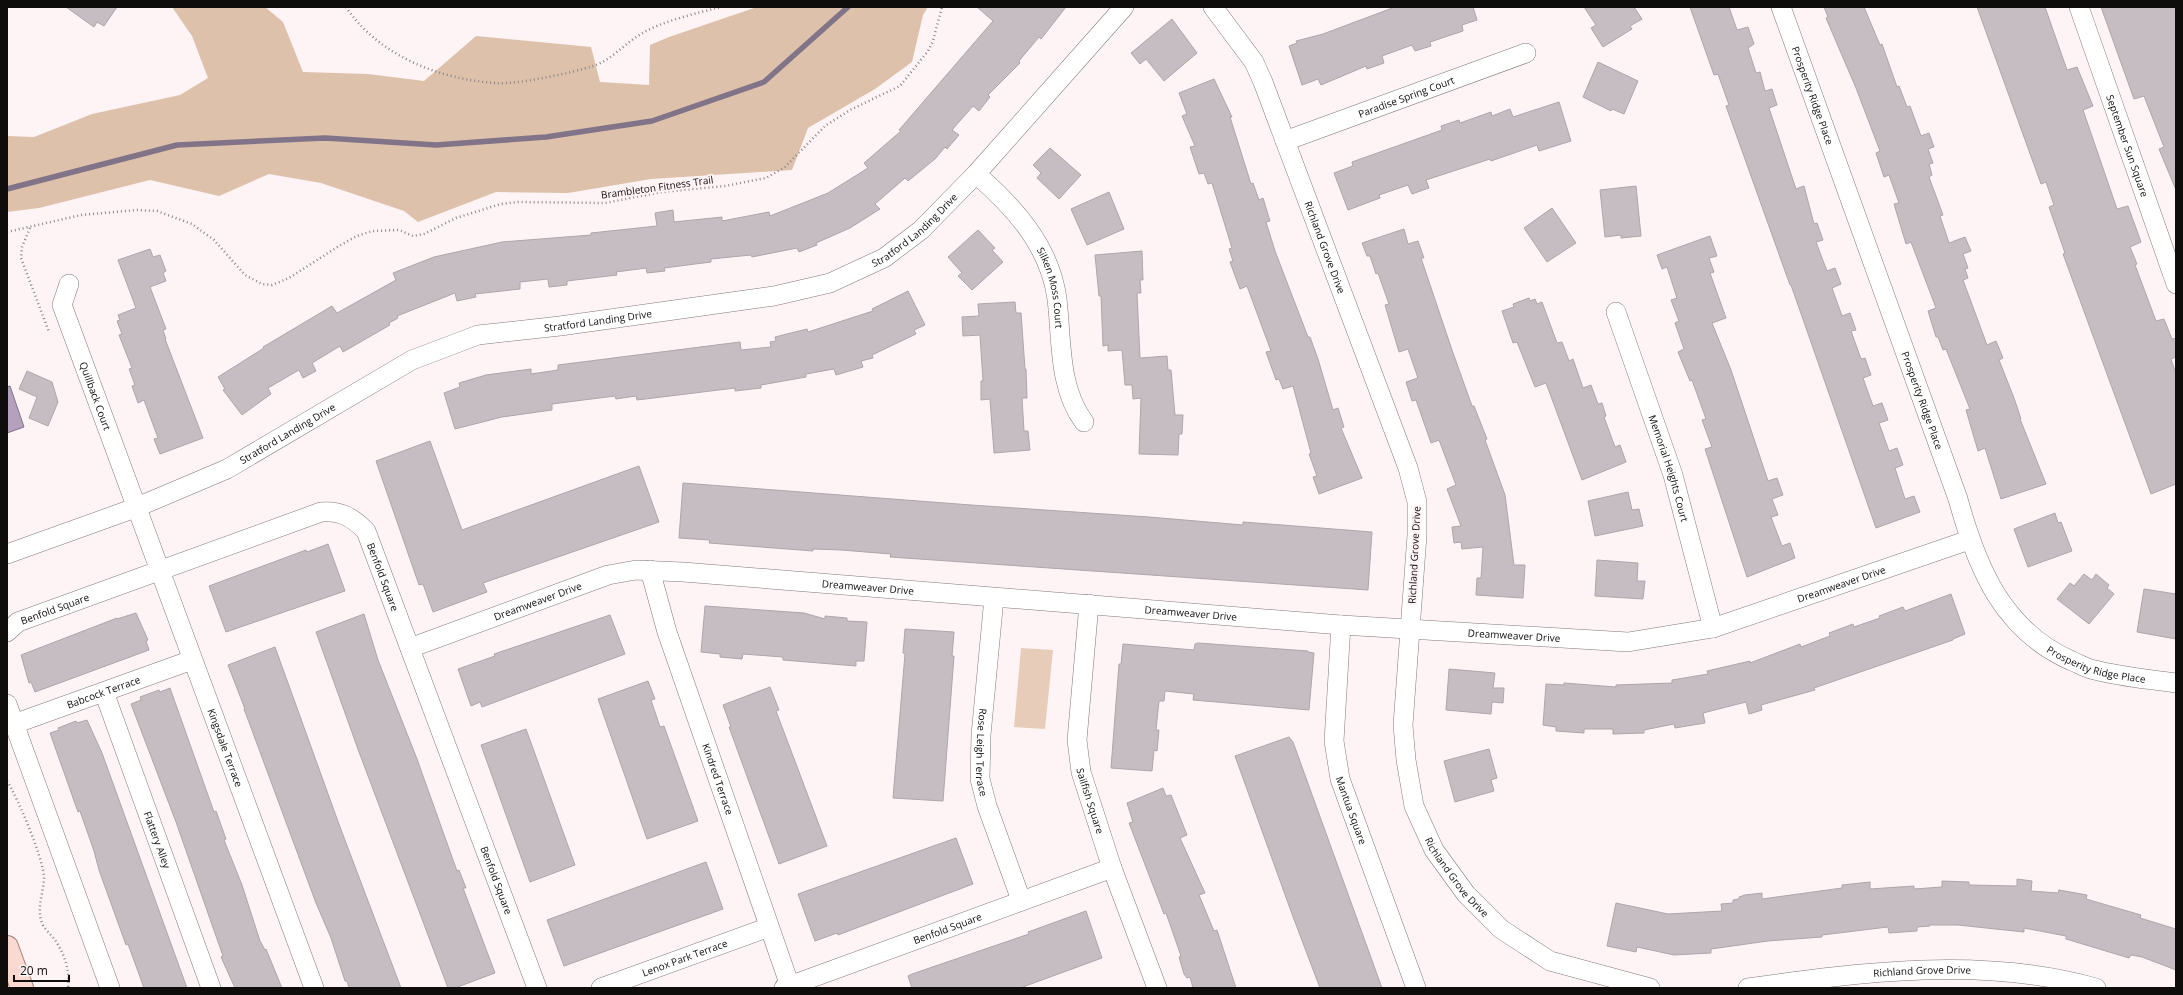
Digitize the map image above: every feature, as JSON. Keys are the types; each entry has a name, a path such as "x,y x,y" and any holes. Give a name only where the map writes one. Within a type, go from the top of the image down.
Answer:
{"main road":[{"path":"7,947 22,988"}],"street":[{"name":"Stratford Landing Drive","path":"7,554 136,508 227,469 412,360 478,335 560,326 774,296 830,283 884,258 921,230 976,174 1124,7"},
{"name":"Richland Grove Drive","path":"1213,7 1254,62 1408,468 1417,502 1417,535 1403,725 1406,760 1414,806 1434,850 1466,894 1501,929 1550,961 1650,988"},
{"name":"Prosperity Ridge Place","path":"1781,7 1958,499 1969,540 1994,593 2012,619 2034,640 2056,654 2094,670 2176,683"},
{"name":"September Sun Square","path":"2079,7 2176,284"},
{"name":"Paradise Spring Court","path":"1285,141 1526,53"},
{"name":"Silken Moss Court","path":"976,174 1011,206 1031,233 1042,253 1053,279 1057,298 1068,392 1074,408 1084,422"},
{"name":"Quillback Court","path":"69,284 62,305 136,508"},
{"name":"Memorial Heights Court","path":"1616,312 1673,476 1713,628"},
{"name":"Kingsdale Terrace","path":"136,508 314,988"},
{"name":"Benfold Square","path":"7,632 18,622 321,512 331,511 346,514 356,520 366,531 537,988"},
{"name":"Dreamweaver Drive","path":"410,648 595,580 636,570 1089,604 1341,625 1628,642 1713,628 1969,540"},
{"name":"Kindred Terrace","path":"650,570 667,632 769,927 787,987"},
{"name":"Rose Leigh Terrace","path":"994,598 981,735 980,779 987,806 1021,900"},
{"name":"Sailfish Square","path":"1089,604 1077,740 1081,772 1112,868 1157,988"},
{"name":"Mantua Square","path":"1341,625 1335,711 1336,760 1340,779 1416,988"},
{"name":"Babcock Terrace","path":"14,724 192,660"},
{"name":"Flattery Alley","path":"104,692 211,988"},
{"path":"7,704 110,988"},
{"name":"Benfold Square","path":"787,987 1021,900 1112,868"},
{"name":"Lenox Park Terrace","path":"601,988 769,927"},
{"name":"Richland Grove Drive","path":"1748,988 1825,977 1917,971 1985,969 2076,982 2096,988"}],"path":[{"path":"346,7 355,21 399,56 455,77 496,83 542,78 595,66 611,57 643,32 722,7"},
{"name":"Brambleton Fitness Trail","path":"7,232 81,215 137,210 156,211 192,224 214,240 245,275 262,284 272,285 289,278 357,236 372,231 399,230 413,236 424,234 478,210 518,202 605,203 662,192 725,186 766,178 785,166 825,126 850,110 900,86 928,51 933,41 942,7"},
{"path":"30,227 22,247 21,258 49,332"},
{"path":"7,781 15,793 36,848 44,877 40,905 42,923 63,954 70,974 68,988"}],"shaded area":[{"path":"172,7 265,7 283,22 303,72 368,74 424,81 476,36 591,47 600,82 649,85 650,45 757,7 928,7 923,15 912,62 875,89 808,128 792,170 651,179 568,193 496,192 418,222 404,211 321,183 269,174 219,196 150,180 39,208 7,212 7,136 34,137 92,114 180,95 208,78 192,36"},
{"path":"10,386 24,427 7,433 7,387"},
{"path":"1021,648 1053,650 1045,729 1014,727"}],"building":[{"path":"66,7 117,7 104,26 97,22 94,27"},
{"path":"977,7 1066,7 1041,39 1039,37 1019,61 1020,63 988,95 990,97 979,111 973,106 952,130 959,135 947,149 945,147 935,159 908,181 905,178 875,204 880,209 850,228 816,243 817,245 799,252 797,248 752,257 751,255 711,259 711,262 664,268 665,271 647,273 646,268 616,272 617,275 567,281 567,285 549,287 548,279 520,282 520,289 475,294 476,297 457,301 455,293 397,316 398,318 389,323 390,325 343,352 340,346 312,363 316,371 303,378 299,370 268,388 271,394 242,415 223,390 225,389 218,377 264,348 263,347 332,306 337,313 396,280 393,273 434,257 502,242 591,235 591,233 657,226 655,213 673,210 674,222 722,217 722,221 769,212 770,216 828,193 868,168 864,163 901,131 899,130 993,21"},
{"path":"1395,7 1473,7 1477,20 1462,25 1463,31 1430,42 1431,46 1415,51 1412,45 1382,56 1384,63 1367,69 1366,66 1321,85 1318,79 1302,85 1289,46 1297,43 1296,41 1323,34"},
{"path":"1584,7 1634,7 1642,19 1630,26 1632,29 1603,47 1591,28 1596,25"},
{"path":"1690,7 1729,7 1737,30 1748,27 1754,44 1748,48 1756,73 1760,72 1765,91 1772,89 1777,105 1769,108 1796,189 1804,186 1814,224 1817,223 1823,240 1816,242 1827,271 1835,268 1841,284 1832,288 1842,316 1850,313 1856,330 1851,331 1861,359 1865,358 1871,375 1863,378 1873,406 1882,403 1888,420 1879,423 1889,451 1897,448 1903,465 1895,468 1905,499 1914,496 1920,512 1876,528 1791,285 1726,106 1729,105 1718,74 1714,75"},
{"path":"1824,7 1864,7 1880,45 1882,44 1897,87 1899,86 1907,107 1910,106 1921,136 1929,133 1934,147 1928,149 1933,163 1929,164 1932,175 1929,177 1943,215 1940,216 1949,243 1965,237 1971,251 1963,254 1968,268 1965,269 1968,278 1963,280 1987,345 1996,341 2003,358 1999,360 2014,398 2020,419 2046,484 2001,499 1985,448 1978,451 1966,410 1970,409 1946,349 1943,350 1938,337 1936,337 1928,311 1936,308 1911,242 1906,244 1894,204 1899,203 1889,175 1884,177 1876,153 1880,151 1856,88 1826,18 1828,17"},
{"path":"1977,7 2045,7 2067,70 2077,67 2093,106 2083,110 2117,209 2128,206 2141,242 2130,247 2137,264 2135,265 2156,321 2164,319 2172,339 2176,338 2176,357 2171,359 2176,374 2176,484 2151,494 2063,254 2065,253 2049,207 2054,205 2046,182 2041,184"},
{"path":"2101,7 2176,7 2176,190 2159,149 2164,147 2144,96 2134,99"},
{"path":"1172,19 1197,53 1164,81 1146,59 1140,64 1131,53"},
{"path":"1598,62 1638,81 1624,114 1612,109 1611,111 1583,97"},
{"path":"1214,79 1232,117 1230,117 1251,184 1253,183 1259,200 1263,198 1270,221 1266,222 1275,251 1308,337 1310,337 1333,410 1338,408 1344,427 1341,428 1362,478 1319,494 1313,477 1317,476 1309,454 1311,453 1293,386 1283,389 1279,379 1276,380 1266,352 1271,351 1247,286 1240,289 1230,262 1233,261 1229,249 1232,248 1212,183 1208,184 1204,173 1199,174 1190,147 1195,146 1182,116 1187,114 1179,93"},
{"path":"1559,102 1571,141 1539,151 1537,145 1491,161 1490,159 1426,180 1429,188 1412,194 1408,185 1379,195 1380,198 1348,210 1334,173 1353,166 1352,162 1442,130 1441,126 1459,120 1460,123 1491,112 1492,116 1510,109 1513,117"},
{"path":"1050,148 1081,175 1059,199 1037,178 1041,173 1033,165"},
{"path":"1636,186 1641,236 1621,238 1621,235 1605,237 1600,190"},
{"path":"1109,192 1124,229 1087,245 1071,209"},
{"path":"1552,208 1576,243 1547,262 1524,228"},
{"path":"1404,229 1408,244 1418,241 1424,258 1421,258 1452,350 1472,406 1474,406 1487,439 1485,440 1505,495 1514,565 1525,565 1523,598 1476,595 1477,578 1481,578 1483,547 1462,549 1461,542 1454,543 1452,527 1461,526 1447,489 1456,485 1439,440 1431,443 1416,400 1412,401 1406,382 1418,378 1408,349 1399,352 1385,305 1389,304 1378,273 1376,274 1370,256 1367,256 1362,243"},
{"path":"978,230 995,248 992,250 1003,262 972,290 958,276 962,273 948,257"},
{"path":"1710,236 1717,256 1709,258 1714,272 1710,273 1726,318 1712,323 1731,370 1768,481 1777,478 1783,495 1772,499 1778,515 1771,517 1782,546 1790,543 1795,558 1747,577 1705,449 1712,447 1702,420 1706,419 1692,380 1690,381 1678,352 1684,349 1675,323 1679,321 1671,300 1677,298 1667,267 1662,269 1657,255"},
{"path":"150,249 153,257 160,255 166,271 163,273 166,281 150,287 166,329 163,330 165,339 203,438 160,454 154,439 158,438 144,400 138,403 132,386 135,385 129,369 132,368 119,335 122,334 117,321 120,320 118,315 136,308 118,260"},
{"path":"1142,251 1143,280 1140,280 1141,293 1137,293 1140,358 1167,356 1168,370 1171,370 1175,415 1183,415 1182,434 1179,434 1178,455 1139,454 1141,398 1133,399 1132,385 1125,385 1122,350 1108,351 1108,345 1103,346 1101,296 1099,296 1095,255"},
{"path":"908,291 925,325 914,330 916,334 872,355 873,358 861,361 863,367 836,375 834,369 806,374 806,377 761,385 761,388 735,391 735,388 637,400 636,396 616,399 615,396 552,404 552,410 502,417 455,429 444,393 460,387 459,383 486,375 531,369 531,374 558,370 558,365 740,342 741,350 771,347 770,342 776,341 775,337 807,329 808,332 873,311 872,309"},
{"path":"1529,298 1530,301 1535,299 1537,304 1542,302 1557,343 1562,342 1569,361 1573,359 1583,388 1591,385 1598,404 1602,403 1606,416 1604,417 1615,447 1620,445 1626,462 1582,480 1546,383 1535,387 1517,342 1513,343 1502,311 1514,307 1513,304"},
{"path":"1015,302 1016,313 1021,313 1027,398 1022,398 1024,431 1028,431 1030,450 994,453 990,399 981,400 981,381 983,381 980,335 963,336 962,317 979,316 978,304"},
{"path":"27,371 52,382 58,402 48,426 29,418 37,397 19,389"},
{"path":"430,441 462,530 639,466 659,522 483,583 487,592 433,612 423,584 419,585 376,461"},
{"path":"683,483 1243,525 1243,522 1372,532 1368,590 890,557 891,554 841,550 813,549 813,551 709,543 710,540 679,538"},
{"path":"1628,492 1632,510 1639,509 1643,526 1595,536 1588,501"},
{"path":"2055,513 2058,523 2061,522 2072,551 2028,567 2014,529"},
{"path":"328,544 345,591 226,632 209,586 306,550 307,552"},
{"path":"1597,560 1638,563 1637,581 1645,581 1643,599 1595,596"},
{"path":"2084,574 2092,580 2096,574 2109,585 2107,588 2114,594 2089,624 2057,599 2070,583 2074,586"},
{"path":"2144,589 2176,594 2176,639 2137,632"},
{"path":"1951,594 1965,634 1953,640 1814,688 1815,690 1761,705 1762,710 1749,714 1746,702 1703,713 1705,723 1675,728 1674,724 1644,730 1644,733 1613,734 1613,729 1584,729 1584,733 1556,731 1556,727 1543,725 1546,684 1564,685 1564,683 1616,687 1616,685 1672,683 1672,680 1708,674 1707,671 1750,661 1750,663 1800,644 1801,647 1830,636 1829,633 1853,624 1854,627 1880,618 1879,616 1903,607 1905,611"},
{"path":"705,606 804,613 825,619 825,616 847,618 847,621 867,622 864,661 856,661 856,666 783,660 783,657 743,654 742,659 720,657 720,654 701,652"},
{"path":"136,613 148,640 146,641 149,650 35,692 31,682 29,683 21,655 117,618"},
{"path":"364,614 378,660 417,759 457,871 459,870 466,888 463,888 495,973 455,988 448,988 359,752 316,632"},
{"path":"610,615 625,654 482,707 480,702 471,706 458,669 495,656 494,654"},
{"path":"905,629 954,632 952,656 954,656 943,801 893,798 905,654 903,653"},
{"path":"1123,644 1194,650 1195,644 1308,651 1314,653 1309,710 1193,700 1194,694 1165,691 1164,701 1159,701 1156,730 1159,730 1157,751 1154,750 1152,771 1111,768 1119,664 1121,664"},
{"path":"275,647 340,827 401,988 349,988 347,981 345,981 331,938 316,903 244,709 228,665"},
{"path":"1449,669 1495,673 1493,688 1504,688 1503,703 1492,702 1491,714 1446,710"},
{"path":"648,681 655,699 651,700 660,727 664,726 698,821 647,839 598,699"},
{"path":"770,687 779,710 776,711 827,846 779,864 729,727 731,727 723,705"},
{"path":"170,688 214,812 216,811 226,839 224,840 242,885 260,941 265,950 266,949 282,988 235,988 221,957 223,956 176,822 131,704 141,700 140,697 159,690 160,692"},
{"path":"87,720 102,753 187,988 144,988 128,944 126,945 80,811 78,812 50,733 76,721 77,723"},
{"path":"526,729 575,865 530,882 481,745"},
{"path":"1289,737 1293,742 1382,988 1320,988 1292,914 1235,756"},
{"path":"1489,749 1497,778 1491,780 1494,791 1455,802 1444,761"},
{"path":"1163,788 1166,796 1171,795 1187,835 1180,838 1205,893 1199,895 1214,931 1217,930 1236,988 1193,988 1190,977 1187,978 1184,974 1179,957 1181,956 1166,913 1164,914 1129,823 1133,822 1127,803"},
{"path":"956,838 973,884 838,935 837,933 815,941 798,894"},
{"path":"706,862 723,909 564,966 547,920"},
{"path":"2017,879 2032,881 2031,891 2058,893 2059,890 2087,895 2086,899 2141,915 2140,918 2176,929 2176,970 2142,957 2131,955 2129,958 2066,939 2066,936 2024,928 2024,932 1958,925 1929,925 1930,926 1917,927 1917,931 1889,933 1888,927 1822,935 1822,937 1768,941 1711,949 1711,953 1674,955 1637,947 1636,952 1607,946 1616,903 1668,914 1722,911 1721,904 1733,903 1733,900 1739,899 1739,897 1745,895 1762,893 1762,899 1842,888 1842,885 1870,882 1870,889 1914,886 1914,889 1942,887 1942,881 1969,882 1969,885 2017,886"},
{"path":"1086,911 1102,958 1020,988 912,988 908,976 912,974 1029,934 1028,932"}],"waterway":[{"path":"7,189 177,145 325,138 436,145 546,137 652,121 764,82 848,7"}]}
